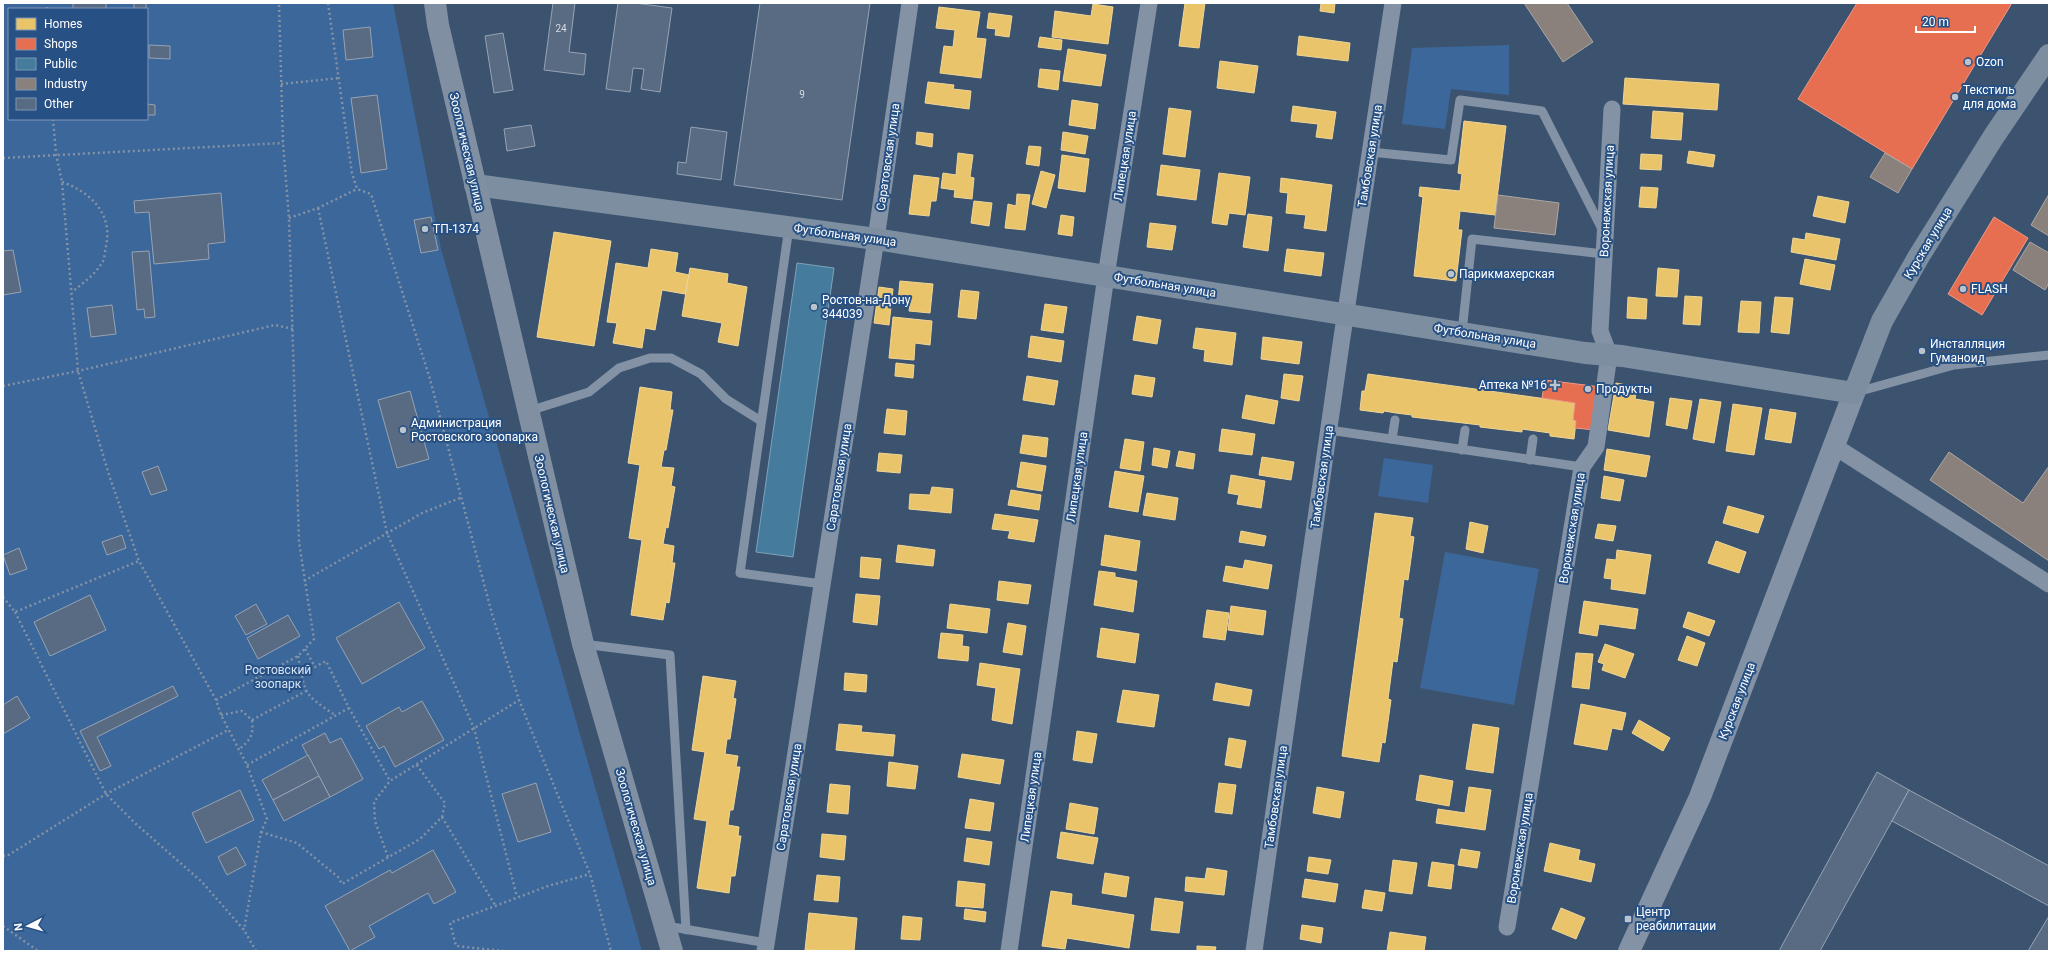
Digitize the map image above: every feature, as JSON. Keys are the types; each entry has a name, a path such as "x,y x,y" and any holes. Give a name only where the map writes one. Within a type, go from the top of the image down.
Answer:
{"main road":[{"name":"Зоологическая улица","path":"435,3 438,25 583,644 672,951"},
{"name":"Курская улица","path":"1854,392 1882,321 1919,256 1994,136 2049,55"},
{"name":"Футбольная улица","path":"475,185 876,239 1609,355 1854,392"}],"street":[{"name":"Саратовская улица","path":"766,947 876,239 910,3"},
{"name":"Липецкая улица","path":"1009,951 1106,276 1149,3"},
{"name":"Тамбовская улица","path":"1254,951 1346,313 1393,3"},
{"name":"Воронежская улица","path":"1507,927 1582,468 1596,447 1609,355 1600,331 1612,109"},
{"name":"Курская улица","path":"1629,951 1700,797 1854,392"},
{"path":"1834,446 2049,584"}],"lane":[{"path":"1370,152 1451,160 1460,100 1542,111 1605,234"},
{"path":"789,227 740,572 822,584"},
{"path":"1462,332 1472,239 1604,254"},
{"path":"1854,392 1954,365 2049,354"},
{"path":"528,412 589,392 619,368 650,358 671,358 701,374 726,399 761,421"},
{"path":"1392,439 1395,420"},
{"path":"1329,430 1582,468"},
{"path":"1462,450 1465,430"},
{"path":"1530,460 1533,439"},
{"path":"583,644 670,655 686,930"},
{"path":"664,926 766,947"}],"path":[{"path":"216,700 298,656 314,640 299,542 289,218 283,143 279,3"},
{"path":"328,3 352,174 357,189"},
{"path":"282,84 339,78"},
{"path":"53,120 56,154 62,182 78,371 109,475 139,562 216,700 228,730 247,765 267,819 261,832 244,930"},
{"path":"3,158 283,143"},
{"path":"62,182 78,187 95,203 105,216 108,239 103,260 92,275 71,292"},
{"path":"289,218 318,208 357,189 371,194 430,379 460,498 492,614 519,700 590,874 612,951"},
{"path":"318,208 388,533 474,728 517,897"},
{"path":"3,386 78,371 275,325 293,329"},
{"path":"304,581 422,513 460,498"},
{"path":"15,612 139,562"},
{"path":"3,597 15,612 106,794 136,824 202,882 244,930 256,951"},
{"path":"305,649 315,667 326,661 349,708 390,780"},
{"path":"298,656 306,691 310,698 336,715"},
{"path":"252,720 306,691"},
{"path":"388,857 375,821 374,802 390,780 519,700"},
{"path":"247,765 349,708"},
{"path":"221,715 242,711 252,720 254,731 249,741 238,750"},
{"path":"3,856 7,856 106,794 228,730"},
{"path":"261,832 297,843 338,876 342,884 420,839 442,817 445,803 416,764"},
{"path":"442,817 495,905"},
{"path":"504,951 456,946 450,923 548,886 590,874"},
{"path":"3,926 38,951"}],"green space":[{"name":"Ростовский зоопарк","path":"3,3 393,3 441,249 642,951 3,951"},
{"path":"1509,45 1509,95 1451,89 1445,129 1402,124 1412,48"},
{"path":"1384,458 1433,465 1428,503 1378,496"},
{"path":"1445,552 1539,569 1514,705 1420,688"}],"building: Homes":[{"path":"1185,3 1205,3 1199,48 1179,46"},
{"path":"1321,3 1335,3 1334,13 1320,11"},
{"path":"1093,4 1113,7 1108,44 1052,37 1055,11 1091,16"},
{"path":"939,7 980,12 976,38 986,39 981,78 940,73 944,46 953,47 955,30 936,28"},
{"path":"989,13 1012,16 1009,37 995,35 996,29 987,28"},
{"path":"1299,36 1350,43 1348,61 1297,55"},
{"path":"1040,37 1062,40 1061,50 1038,47"},
{"path":"1068,49 1106,55 1101,86 1063,81"},
{"path":"1220,61 1258,66 1254,93 1217,88"},
{"path":"1040,69 1060,71 1058,90 1038,87"},
{"path":"1625,78 1719,84 1717,110 1623,104"},
{"path":"928,82 954,85 953,89 971,91 969,109 925,103"},
{"path":"1072,100 1098,104 1095,129 1069,125"},
{"path":"1293,106 1336,112 1332,139 1316,137 1318,124 1291,121"},
{"path":"1169,108 1191,111 1185,157 1163,154"},
{"path":"1653,111 1683,113 1681,140 1651,138"},
{"path":"1464,121 1506,126 1495,215 1460,211 1458,230 1462,230 1456,281 1414,276 1423,197 1419,196 1420,187 1460,191 1462,174 1458,173"},
{"path":"917,132 933,134 932,147 916,144"},
{"path":"1063,132 1088,136 1085,154 1061,150"},
{"path":"1029,146 1041,147 1039,166 1026,164"},
{"path":"1689,151 1715,155 1713,167 1687,163"},
{"path":"958,153 973,155 970,177 974,178 972,199 954,197 955,190 941,188 943,173 956,175"},
{"path":"1641,154 1662,155 1661,170 1640,169"},
{"path":"1062,155 1089,159 1085,192 1058,188"},
{"path":"1161,165 1200,170 1196,200 1157,195"},
{"path":"1041,171 1055,175 1046,208 1032,204"},
{"path":"1219,173 1250,177 1245,215 1229,213 1227,225 1212,223"},
{"path":"914,175 939,178 936,201 931,201 929,216 909,214"},
{"path":"1281,178 1332,185 1326,231 1304,228 1306,215 1286,213 1288,193 1280,192"},
{"path":"1641,187 1658,188 1656,208 1639,207"},
{"path":"1017,194 1030,195 1025,230 1005,228 1008,204 1016,206"},
{"path":"1818,196 1849,202 1845,223 1813,216"},
{"path":"974,201 992,203 989,226 971,223"},
{"path":"1248,214 1272,217 1268,251 1243,247"},
{"path":"1061,215 1074,217 1072,236 1058,234"},
{"path":"1150,223 1176,226 1172,250 1147,247"},
{"path":"554,232 611,241 594,346 537,337"},
{"path":"1806,233 1840,239 1836,260 1791,252 1793,238 1805,240"},
{"path":"651,249 678,253 675,272 689,275 685,294 662,290 655,330 645,328 642,348 613,343 617,323 607,322 616,263 648,268"},
{"path":"1287,249 1324,253 1321,276 1284,271"},
{"path":"1805,259 1835,265 1830,290 1800,284"},
{"path":"690,268 728,274 727,283 747,287 738,346 718,342 722,323 682,316"},
{"path":"1658,268 1679,270 1677,297 1656,296"},
{"path":"900,281 933,284 930,313 909,311 910,303 898,302"},
{"path":"879,287 893,289 889,325 874,323"},
{"path":"961,290 979,292 976,319 958,317"},
{"path":"1685,296 1702,297 1700,325 1683,324"},
{"path":"1628,297 1647,299 1646,319 1627,318"},
{"path":"1775,297 1793,298 1789,334 1771,332"},
{"path":"1741,301 1761,302 1759,333 1738,332"},
{"path":"1045,304 1067,307 1063,333 1041,330"},
{"path":"1137,316 1161,320 1157,344 1133,340"},
{"path":"893,317 932,321 930,345 915,343 914,360 889,358"},
{"path":"1196,328 1236,333 1232,365 1204,361 1205,350 1193,348"},
{"path":"1031,336 1064,341 1061,362 1028,357"},
{"path":"1263,337 1302,342 1299,364 1261,359"},
{"path":"896,363 914,365 913,378 895,376"},
{"path":"1284,374 1303,376 1299,401 1281,398"},
{"path":"1368,374 1575,403 1573,420 1576,421 1574,439 1550,436 1550,433 1522,429 1522,432 1480,427 1480,425 1412,417 1412,415 1384,411 1383,413 1360,410 1362,391 1365,391"},
{"path":"1135,375 1155,378 1152,397 1132,394"},
{"path":"1027,376 1058,381 1054,405 1023,400"},
{"path":"1616,383 1637,387 1635,399 1654,402 1649,437 1608,430"},
{"path":"640,387 672,392 670,410 673,410 666,450 664,450 661,467 674,468 671,486 675,487 668,528 666,527 663,544 674,546 672,563 675,563 669,603 666,602 663,620 631,615 642,540 629,538 640,465 628,463"},
{"path":"1246,395 1278,401 1274,424 1242,418"},
{"path":"1670,398 1692,401 1687,429 1666,425"},
{"path":"1700,399 1721,402 1714,443 1693,439"},
{"path":"1733,404 1762,408 1754,455 1726,451"},
{"path":"887,409 907,411 905,435 884,433"},
{"path":"1770,409 1796,413 1791,443 1765,439"},
{"path":"1222,429 1255,434 1252,455 1219,451"},
{"path":"1023,435 1048,438 1046,457 1020,453"},
{"path":"1125,439 1144,442 1140,471 1120,468"},
{"path":"1154,448 1170,451 1167,468 1152,465"},
{"path":"1607,449 1650,456 1646,477 1604,470"},
{"path":"1179,451 1195,454 1193,469 1176,466"},
{"path":"879,453 902,455 900,473 877,471"},
{"path":"1262,457 1294,462 1291,480 1259,475"},
{"path":"1021,462 1046,466 1042,491 1017,487"},
{"path":"1115,471 1144,476 1138,512 1109,507"},
{"path":"1231,475 1265,481 1261,508 1237,504 1239,495 1228,493"},
{"path":"1604,476 1624,480 1620,501 1601,498"},
{"path":"932,487 953,489 951,513 909,509 910,494 930,495"},
{"path":"1011,490 1041,495 1039,510 1008,505"},
{"path":"1147,493 1178,498 1175,520 1143,515"},
{"path":"1728,506 1764,516 1758,533 1723,523"},
{"path":"1375,513 1413,518 1410,536 1414,537 1408,580 1404,579 1399,618 1403,619 1397,662 1393,661 1388,699 1391,700 1385,743 1382,742 1379,762 1342,756"},
{"path":"995,514 1038,520 1034,542 1008,538 1010,531 992,529"},
{"path":"1470,522 1488,526 1483,553 1466,549"},
{"path":"1598,524 1616,526 1613,541 1595,538"},
{"path":"1241,531 1266,536 1264,546 1239,542"},
{"path":"1105,535 1140,541 1136,571 1101,565"},
{"path":"1716,541 1746,552 1739,573 1708,563"},
{"path":"898,545 935,550 933,566 896,562"},
{"path":"1617,550 1651,555 1645,594 1611,589 1612,579 1604,578 1607,559 1616,560"},
{"path":"861,557 881,559 879,579 860,577"},
{"path":"1245,560 1272,565 1268,589 1223,581 1226,566 1243,569"},
{"path":"1099,571 1115,573 1115,577 1137,581 1133,612 1094,605"},
{"path":"999,581 1031,585 1028,604 997,600"},
{"path":"856,594 880,596 877,625 853,622"},
{"path":"1584,601 1638,609 1635,629 1599,624 1597,636 1579,633"},
{"path":"950,604 990,609 987,633 947,628"},
{"path":"1231,606 1266,611 1263,635 1228,630"},
{"path":"1207,610 1229,613 1225,640 1203,637"},
{"path":"1688,612 1715,621 1709,636 1683,627"},
{"path":"1008,623 1026,626 1022,655 1003,652"},
{"path":"1101,628 1139,634 1135,663 1097,657"},
{"path":"941,633 963,635 962,646 969,647 968,661 938,658"},
{"path":"1687,636 1705,643 1697,666 1678,660"},
{"path":"1605,644 1634,654 1625,678 1602,670 1604,664 1598,662"},
{"path":"1576,653 1593,654 1589,689 1572,687"},
{"path":"980,663 1020,669 1012,724 992,720 996,688 977,685"},
{"path":"845,673 867,675 866,692 844,690"},
{"path":"703,676 736,681 733,698 736,699 730,739 727,739 725,754 738,756 736,767 740,767 733,810 730,810 728,825 739,827 738,836 741,836 735,876 731,876 729,893 697,888 707,821 694,819 705,752 692,750"},
{"path":"1216,683 1252,690 1249,706 1213,700"},
{"path":"1123,690 1159,695 1154,727 1117,722"},
{"path":"1581,704 1626,713 1622,730 1612,728 1607,750 1574,744"},
{"path":"1639,720 1670,738 1663,751 1632,733"},
{"path":"839,724 862,726 861,732 895,735 893,756 836,750"},
{"path":"1473,724 1499,728 1493,773 1466,769"},
{"path":"1077,731 1097,734 1092,763 1073,760"},
{"path":"1229,738 1246,741 1241,768 1225,765"},
{"path":"962,754 1004,760 1000,784 958,777"},
{"path":"889,762 918,766 915,789 887,786"},
{"path":"1420,775 1453,781 1449,806 1416,800"},
{"path":"1219,783 1236,785 1232,814 1215,812"},
{"path":"830,784 850,786 848,814 827,812"},
{"path":"1317,787 1344,792 1340,818 1313,813"},
{"path":"1469,787 1491,790 1485,830 1436,823 1438,809 1465,813"},
{"path":"970,799 994,803 990,831 965,828"},
{"path":"1070,803 1098,808 1094,834 1066,829"},
{"path":"1061,832 1098,838 1093,864 1057,858"},
{"path":"822,834 846,836 844,860 820,857"},
{"path":"967,838 992,842 989,865 964,861"},
{"path":"1550,843 1580,850 1578,860 1595,864 1591,882 1544,871"},
{"path":"1461,849 1480,852 1477,868 1458,865"},
{"path":"1309,857 1331,860 1328,874 1307,871"},
{"path":"1393,860 1417,863 1412,894 1389,891"},
{"path":"1432,862 1454,865 1451,889 1428,886"},
{"path":"1207,868 1227,871 1224,895 1185,891 1186,877 1205,879"},
{"path":"1105,873 1129,877 1126,897 1102,893"},
{"path":"817,875 840,877 838,902 814,900"},
{"path":"1305,879 1338,884 1335,902 1302,897"},
{"path":"958,881 985,884 983,908 956,906"},
{"path":"1365,890 1385,893 1382,911 1362,908"},
{"path":"1051,891 1072,894 1071,905 1134,915 1129,948 1067,938 1065,949 1042,946"},
{"path":"1155,898 1183,902 1179,933 1151,930"},
{"path":"1561,908 1585,918 1576,939 1552,929"},
{"path":"965,909 986,912 985,922 964,919"},
{"path":"809,913 857,918 854,951 805,950"},
{"path":"903,916 922,918 920,940 901,939"},
{"path":"1302,925 1323,928 1321,943 1300,939"},
{"path":"1390,932 1426,937 1424,951 1387,951"},
{"path":"1197,946 1216,947 1215,951 1197,951"}],"building: Shops":[{"path":"1857,3 2012,3 1912,169 1798,99"},
{"path":"1994,217 2028,238 1982,315 1948,294"},
{"path":"1545,380 1601,387 1595,430 1575,428 1576,421 1573,420 1575,403 1542,398"}],"building: Public":[{"path":"797,263 834,268 793,557 756,552"}],"building: Industry":[{"path":"1524,3 1567,3 1593,42 1563,62"},
{"path":"1885,153 1912,169 1898,193 1870,177"},
{"path":"2049,194 2049,236 2031,225"},
{"path":"1498,195 1559,203 1555,235 1494,228"},
{"path":"2030,242 2049,253 2049,283 2045,290 2013,270"},
{"path":"1949,452 2023,503 2049,466 2049,561 1930,480"}],"building: Other":[{"path":"73,3 106,3 106,8 73,8"},
{"path":"134,3 146,3 146,8 134,8"},
{"path":"553,3 575,3 569,52 586,54 584,75 544,70"},
{"path":"618,3 635,3 672,8 660,92 641,89 644,69 633,68 630,92 606,89"},
{"path":"760,3 870,3 842,200 734,185"},
{"path":"370,27 373,57 346,60 343,30"},
{"path":"503,33 513,90 494,93 485,36"},
{"path":"149,45 170,46 170,59 149,58"},
{"path":"377,95 387,169 361,173 351,98"},
{"path":"148,104 155,105 155,115 148,115"},
{"path":"531,125 535,146 507,151 504,129"},
{"path":"691,127 727,132 721,180 677,174 678,162 686,163"},
{"path":"221,193 225,242 208,244 209,259 154,264 149,212 135,213 134,201"},
{"name":"ТП-1374","path":"431,217 438,250 421,253 414,220"},
{"path":"13,250 21,292 3,295 3,251"},
{"path":"149,251 155,317 145,318 144,309 137,310 132,252"},
{"path":"112,305 116,334 91,337 87,308"},
{"name":"Администрация Ростовского зоопарка","path":"410,391 429,459 397,468 378,400"},
{"path":"158,466 167,490 151,495 142,472"},
{"path":"122,535 126,548 107,555 102,542"},
{"path":"19,548 27,569 10,575 3,555"},
{"path":"90,595 106,630 50,656 34,622"},
{"path":"399,602 425,648 362,684 336,638"},
{"path":"256,604 267,624 246,635 235,616"},
{"path":"288,615 300,636 258,659 247,638"},
{"path":"173,686 178,696 97,737 111,766 100,771 80,731"},
{"path":"17,696 30,718 3,734 3,705"},
{"path":"422,701 444,740 395,767 384,746 379,749 366,726 399,707 402,712"},
{"path":"325,733 330,743 341,738 363,779 330,797 302,745"},
{"path":"308,755 319,776 273,800 262,780"},
{"path":"1877,772 1909,790 1820,951 1779,951"},
{"path":"319,776 330,797 284,821 273,800"},
{"path":"536,783 551,832 518,842 502,794"},
{"path":"240,790 254,820 206,843 192,813"},
{"path":"1909,790 2049,866 2049,906 1892,821"},
{"path":"236,847 246,865 227,875 218,857"},
{"path":"433,850 456,892 434,904 428,893 369,926 375,937 350,951 325,906 390,870 392,873"},
{"path":"2049,916 2049,951 2028,951"}],"place":[{"name":"Ozon","path":"1968,62"},
{"name":"Текстиль для дома","path":"1955,97"},
{"name":"ТП-1374","path":"425,229"},
{"name":"Парикмахерская","path":"1451,274"},
{"name":"FLASH","path":"1963,289"},
{"name":"Ростов-на-Дону 344039","path":"814,307"},
{"name":"Инсталляция Гуманоид","path":"1922,351"},
{"name":"Аптека №16","path":"1555,385"},
{"name":"Продукты","path":"1588,389"},
{"name":"Администрация Ростовского зоопарка","path":"403,430"},
{"name":"Центр реабилитации","path":"1628,919"}]}
